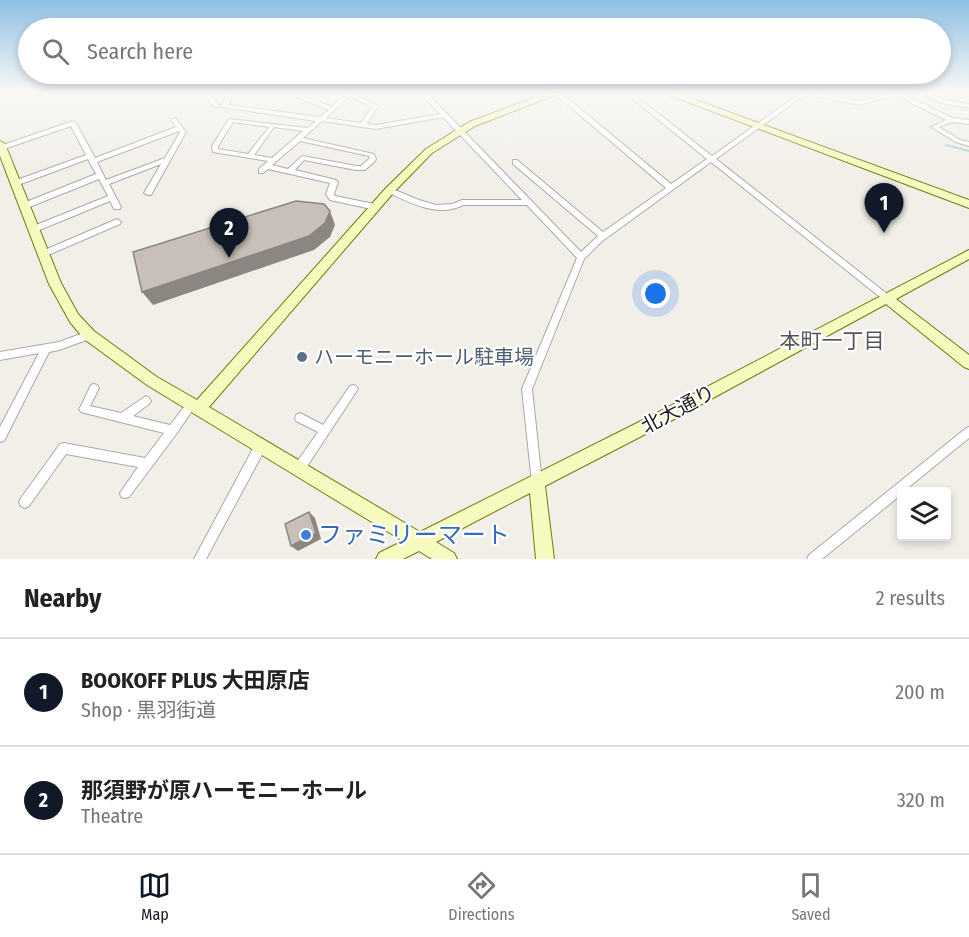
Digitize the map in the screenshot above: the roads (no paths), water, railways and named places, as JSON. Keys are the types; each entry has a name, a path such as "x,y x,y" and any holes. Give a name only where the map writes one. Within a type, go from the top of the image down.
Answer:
{"street":[{"path":"264,169 324,118"},
{"path":"331,118 389,126 429,118"},
{"path":"364,124 368,118"},
{"path":"448,118 581,257"},
{"path":"124,493 173,430 390,190 429,151 459,130 490,118"},
{"path":"589,118 671,188"},
{"path":"659,118 969,363"},
{"path":"736,118 969,204"},
{"path":"545,559 527,389 581,257 603,236 769,118"},
{"path":"947,118 969,122"},
{"path":"148,193 183,132 174,120"},
{"path":"273,160 215,151 227,123 231,120 309,130"},
{"path":"951,120 934,127 958,141 969,144"},
{"path":"117,207 73,123 1,146 55,284 74,318 90,334 127,364 195,407 448,559"},
{"path":"250,156 273,125"},
{"path":"15,183 180,128"},
{"path":"289,171 303,158 356,168 363,168 373,159 372,155 299,139"},
{"path":"105,183 165,160"},
{"path":"515,162 603,236"},
{"path":"264,169 289,171 334,182 330,194 333,198 376,207"},
{"path":"24,206 100,175"},
{"path":"390,190 404,198 447,208 455,208 462,202 530,203"},
{"path":"34,229 112,197"},
{"path":"43,254 117,222"},
{"name":"北大通り","path":"385,559 537,483 888,299 969,254"},
{"path":"0,356 46,349 90,334"},
{"path":"0,437 46,349"},
{"path":"94,388 84,409 173,430"},
{"path":"298,470 353,389"},
{"path":"122,418 146,401"},
{"path":"300,418 325,431"},
{"path":"813,559 969,432"},
{"path":"200,559 260,447"},
{"path":"25,502 64,448 147,464"}],"waterway":[{"path":"946,145 969,151"}],"place":[{"name":"BOOKOFF PLUS 大田原店","path":"884,233"},
{"name":"那須野が原ハーモニーホール","path":"229,258"},
{"name":"ハーモニーホール駐車場","path":"302,357"},
{"name":"ファミリーマート","path":"306,535"}],"district":[{"name":"本町一丁目","path":"832,341"}]}
